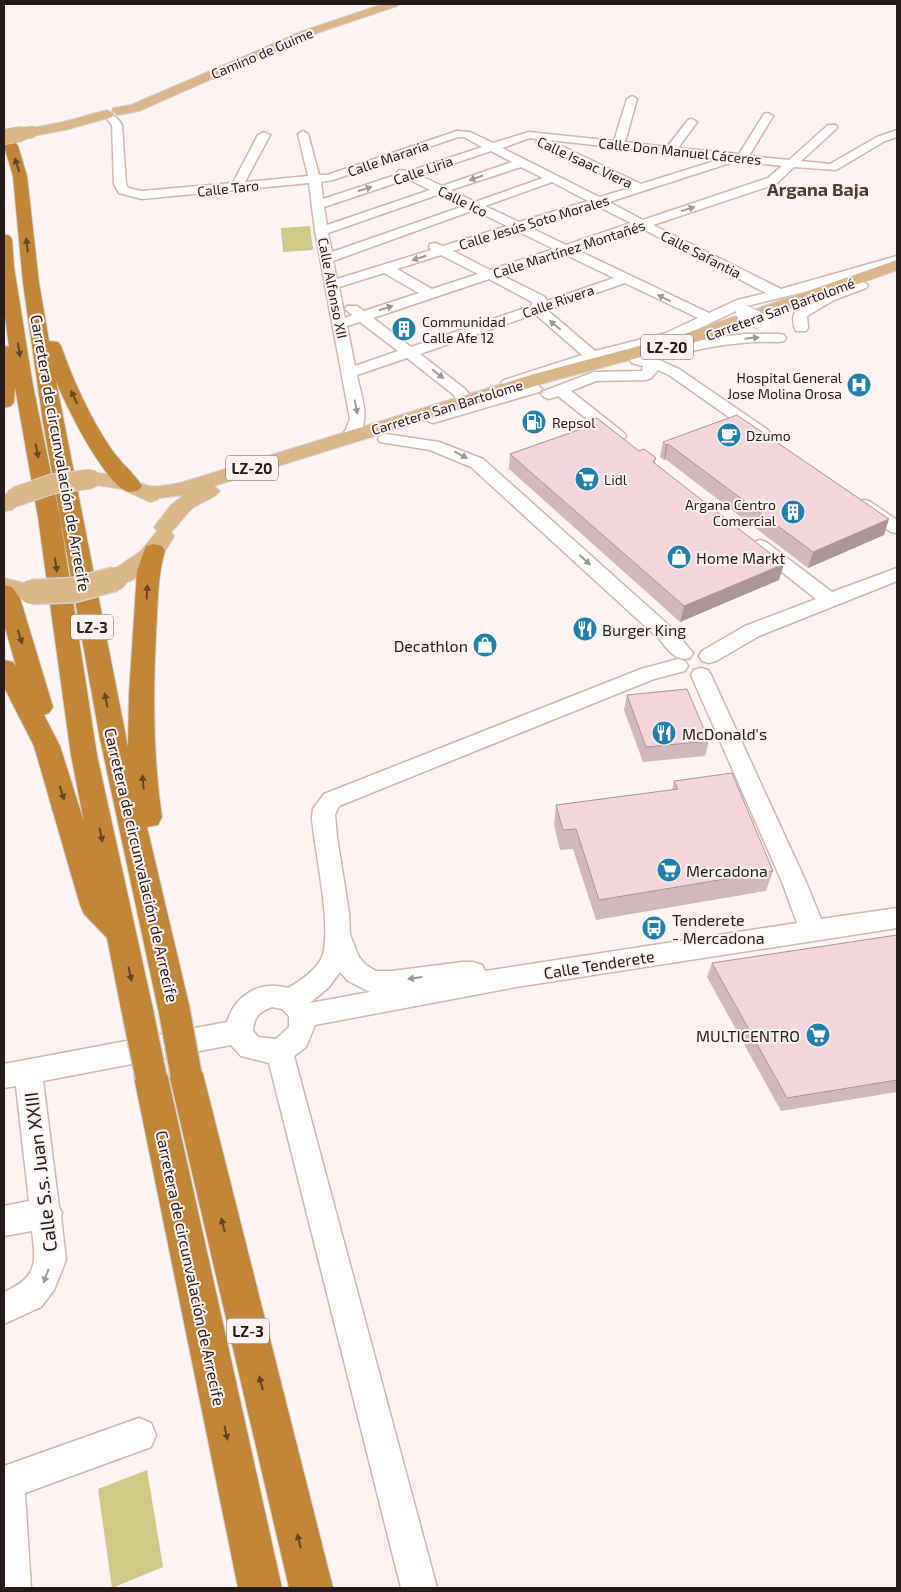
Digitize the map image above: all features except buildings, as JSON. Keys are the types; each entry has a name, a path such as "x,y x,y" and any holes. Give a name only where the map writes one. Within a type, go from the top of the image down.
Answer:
{"highway":[{"name":"Carretera de circunvalación de Arrecife","path":"4,137 11,146 20,176 31,282 52,422 113,739 174,1009 169,1076 260,1588"},
{"name":"Carretera de circunvalación de Arrecife","path":"4,239 5,273 49,517 84,755 138,1014 169,1076 310,1588"},
{"name":"LZ-3","path":"31,282 58,364 94,441 115,471 139,490"},
{"path":"4,330 6,380 4,402"},
{"name":"LZ-3","path":"160,539 148,571 140,721 143,786 159,878 166,970"},
{"name":"LZ-3","path":"4,592 11,607 45,722 47,746"},
{"name":"LZ-3","path":"4,668 20,693 47,746 96,905 121,933"}],"main road":[{"name":"Camino de Guime","path":"4,137 93,119 119,116 307,33 393,4"},
{"name":"Carretera San Bartolomé","path":"541,378 734,324 816,292 897,267"},
{"name":"Carretera San Bartolomé","path":"139,490 182,489 433,418 448,411 557,376 721,332 897,267"},
{"name":"Carretera San Bartolome","path":"347,441 390,431 541,378"},
{"name":"Carretera San Bartolomé","path":"160,539 174,512 194,497 297,461 347,441"},
{"name":"LZ-20","path":"10,501 52,484 91,479 112,481 139,490"},
{"path":"139,490 158,503 164,514 160,539"},
{"name":"LZ-20","path":"4,585 31,592 65,592 99,585 115,579 138,566 160,539"}],"street":[{"path":"619,144 632,99"},
{"name":"Calle Taro","path":"119,116 120,184 126,192 142,195 314,180"},
{"path":"739,158 768,116"},
{"path":"670,150 692,122"},
{"name":"Calle Martínez Montañés","path":"340,324 772,181 832,127"},
{"name":"Calle Safantia","path":"462,133 523,162 779,294"},
{"name":"Calle Mararia","path":"314,180 329,178 462,133"},
{"name":"Calle Don Manuel Cáceres","path":"529,135 832,168 880,139 897,133"},
{"name":"Calle Alfonso XII","path":"303,134 314,180 321,230 358,419 347,441"},
{"path":"237,187 264,135"},
{"name":"Calle Liria","path":"318,204 529,135"},
{"name":"Calle Isaac Viera","path":"529,135 642,189"},
{"name":"Calle Jesús Soto Morales","path":"332,285 739,158"},
{"name":"Calle Ico","path":"380,161 472,206 509,213 517,228 709,318"},
{"path":"321,230 523,162"},
{"path":"328,258 553,178"},
{"path":"509,213 522,189"},
{"path":"405,231 540,300 537,308 592,356"},
{"name":"Carretera San Bartolomé","path":"779,294 897,260"},
{"path":"385,268 429,294"},
{"name":"Carretera San Bartolomé","path":"433,418 643,369 678,350 752,338 772,330 786,341 802,340 806,336 801,328 800,315 823,301 851,288 897,273"},
{"name":"Calle Rivera","path":"349,372 624,279"},
{"path":"709,318 742,302 779,294"},
{"path":"337,307 350,308 362,316 460,392 464,398"},
{"path":"731,307 772,330"},
{"name":"Carretera San Bartolomé","path":"390,431 464,398 592,356 683,331 709,318"},
{"path":"678,350 665,358 668,366 777,444"},
{"path":"390,431 451,429 565,389 613,379 643,369 670,378 676,373"},
{"path":"643,369 669,384 709,396"},
{"path":"565,389 631,446"},
{"path":"390,431 443,447 477,463 666,634 680,659"},
{"path":"849,494 897,528"},
{"path":"749,537 831,601"},
{"path":"705,666 752,631 897,574"},
{"path":"516,976 463,973 373,982 357,973 348,963 339,936 323,818 323,812 328,802 648,674 696,651 705,666 812,929"},
{"name":"Calle Tenderete","path":"296,1008 516,976 812,929 897,918"},
{"path":"296,1008 325,974 337,952 339,936"},
{"path":"272,996 296,1008 302,1030 293,1043 279,1051 261,1052 246,1045 239,1032 242,1015 254,1002 272,996"},
{"path":"16,1074 239,1032"},
{"path":"279,1051 419,1588"},
{"name":"Calle S.s. Juan XXIII","path":"4,1308 24,1300 43,1284 52,1260 47,1214 16,1074"},
{"path":"4,1221 47,1214"},
{"path":"13,1588 6,1481 139,1435"}],"shaded area":[{"path":"310,226 313,250 283,252 281,228"},
{"path":"147,1470 163,1567 112,1588 98,1489"}],"place":[{"name":"Communidad Calle Afe 12","path":"404,329"},
{"name":"Hospital General Jose Molina Orosa","path":"859,385"},
{"name":"Repsol","path":"534,422"},
{"name":"Dzumo","path":"729,435"},
{"name":"Lidl","path":"587,479"},
{"name":"Argana Centro Comercial","path":"793,512"},
{"name":"Home Markt","path":"679,557"},
{"name":"Burger King","path":"585,629"},
{"name":"Decathlon","path":"485,645"},
{"name":"McDonald's","path":"664,733"},
{"name":"Mercadona","path":"669,870"},
{"name":"Tenderete - Mercadona","path":"654,928"},
{"name":"MULTICENTRO","path":"818,1035"}],"district":[{"name":"Argana Baja","path":"818,189"}]}
